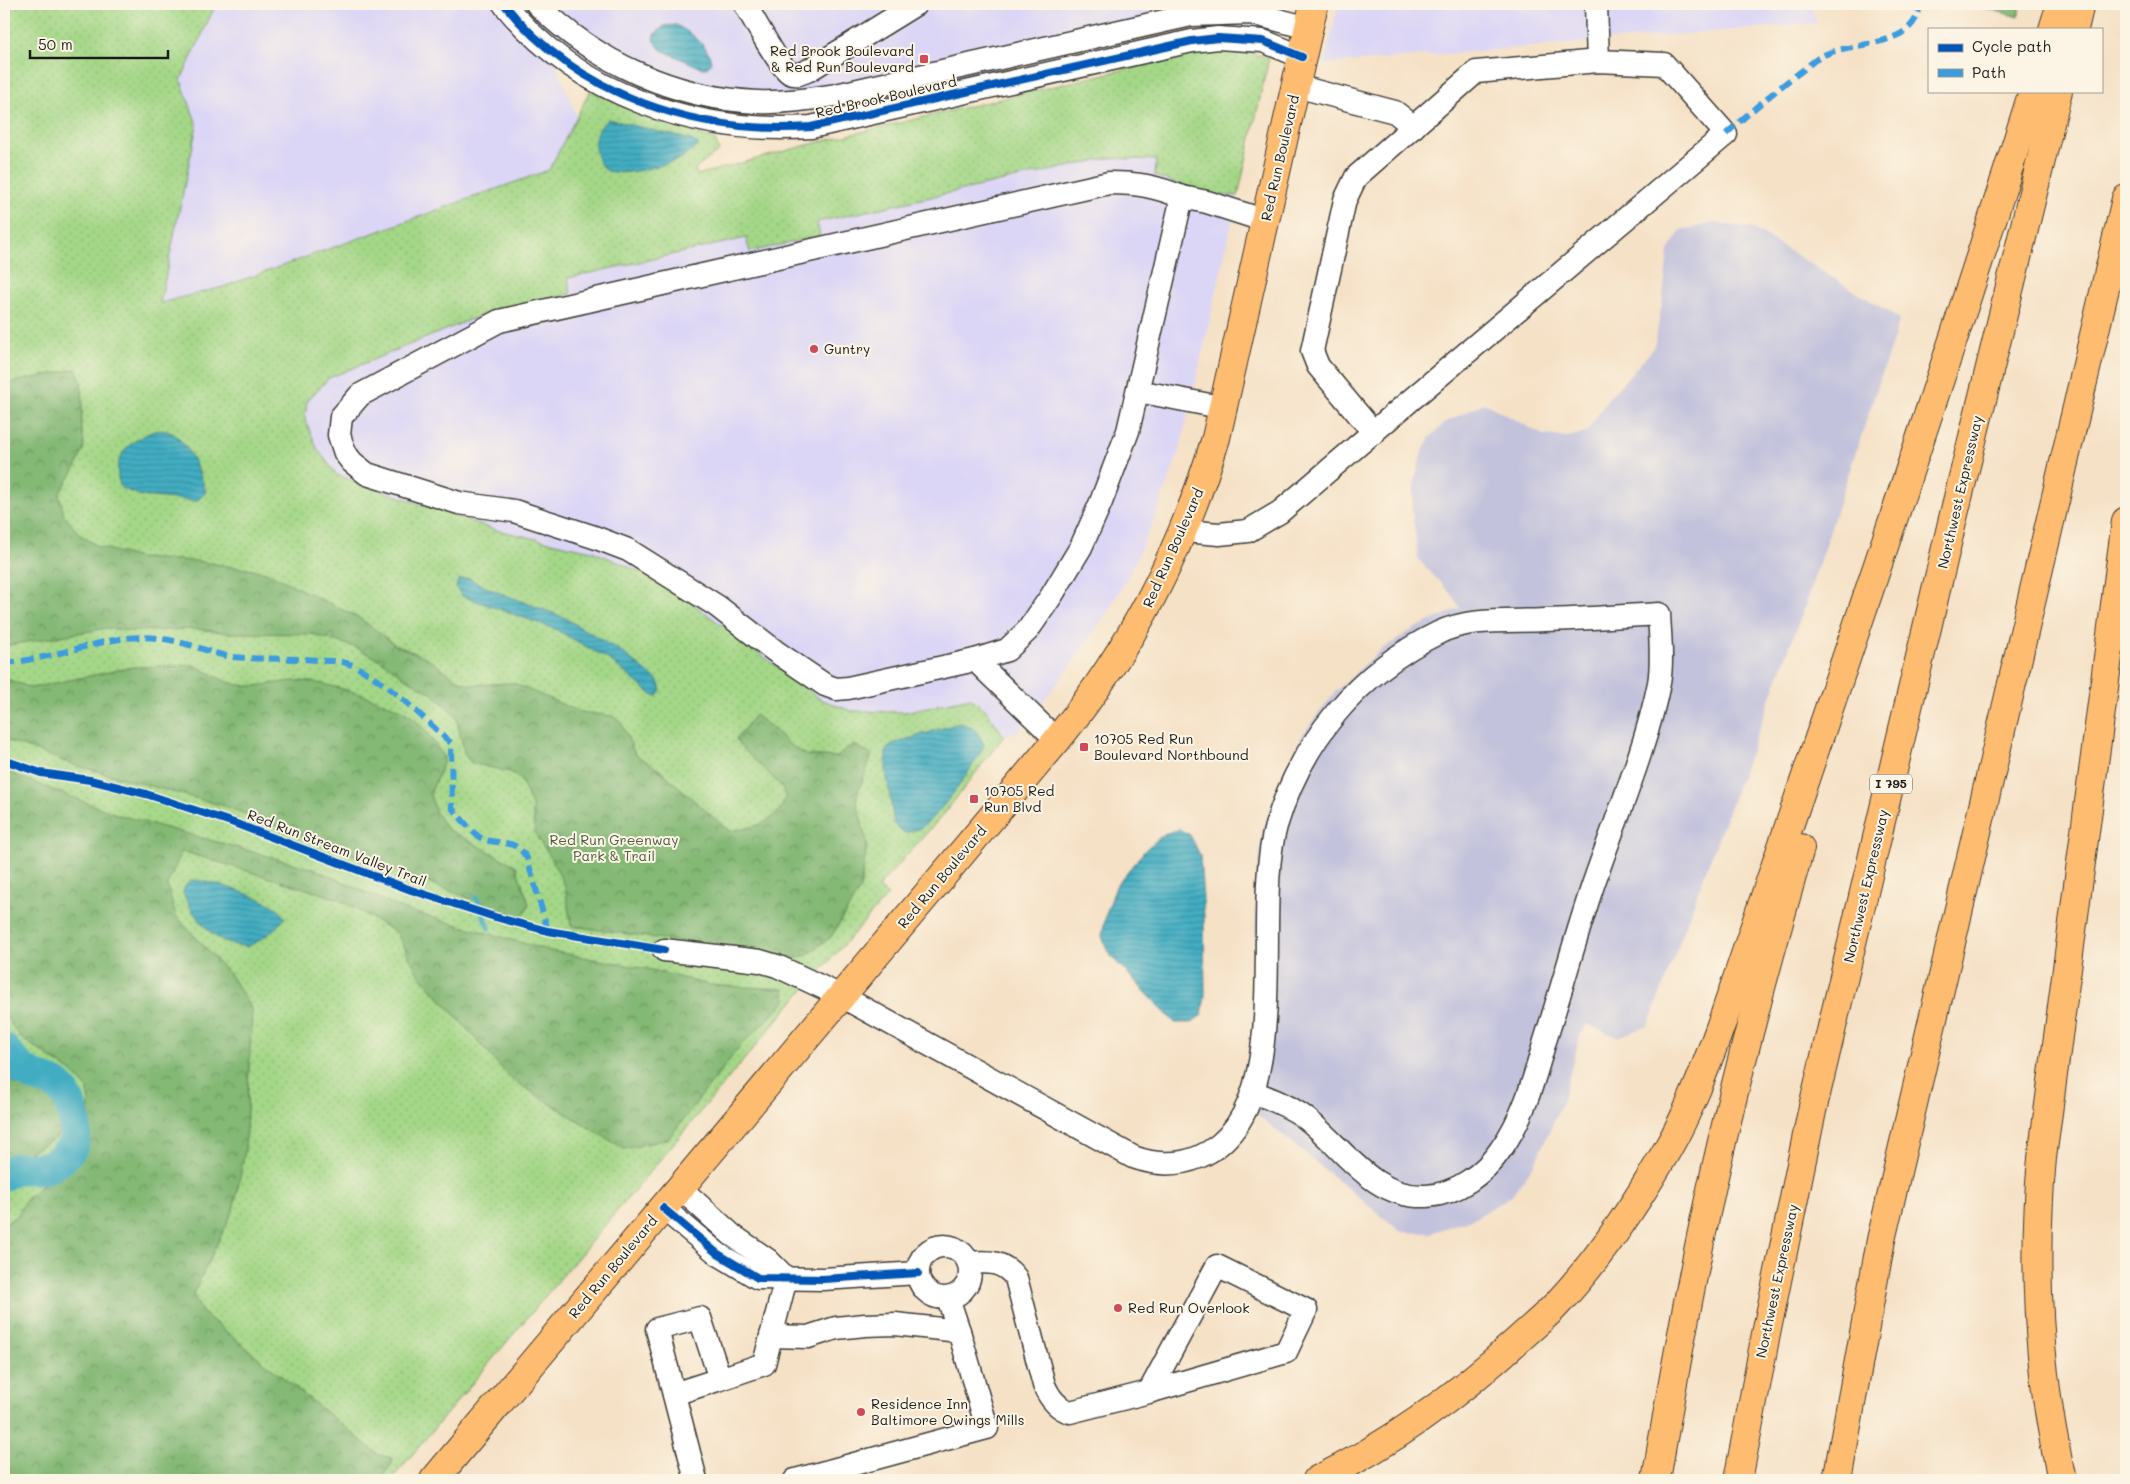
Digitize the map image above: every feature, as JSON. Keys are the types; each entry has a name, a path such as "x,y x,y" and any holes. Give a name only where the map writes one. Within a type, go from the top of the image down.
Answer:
{"main road":[{"path":"2053,28 2061,4"},
{"path":"2074,28 2080,4"},
{"name":"Red Run Boulevard","path":"434,1480 1057,740 1099,685 1148,608 1184,531 1209,462 1224,408 1311,16"},
{"path":"1317,1480 1343,1468 1437,1408 1494,1362 1557,1304 1605,1246 1668,1149 1698,1086 1725,1014 1986,245 2033,92"},
{"name":"Northwest Expressway","path":"1738,1480 1812,1111 1957,500 2058,92"},
{"path":"1836,1480 1883,1232 2126,199"},
{"path":"1656,1480 1683,1323 1706,1211 1736,1086 1780,919 1902,496"},
{"path":"2062,1480 2045,1394 2040,1346 2038,1203 2061,1012 2126,521"}],"street":[{"name":"Red Brook Boulevard","path":"504,4 533,33 575,68 630,98 693,119 720,124 780,129 810,127 846,120 1192,40 1218,38 1263,41 1302,57"},
{"path":"745,4 781,63 788,72 797,74 809,70 916,4"},
{"path":"1596,4 1598,61"},
{"name":"Red Brook Boulevard","path":"543,10 571,35 592,50 642,75 700,93 756,102 806,100 836,95 1191,15 1251,13 1311,16"},
{"path":"533,33 543,10"},
{"path":"1184,531 1219,534 1248,531 1280,512 1374,433 1412,399 1726,134 1664,64 1598,61 1476,72 1356,177 1345,200 1312,351 1318,366 1374,433"},
{"path":"1296,86 1395,112 1414,127"},
{"path":"1182,197 1128,431 1101,502 1081,547 1028,630 1007,650 976,660 836,689 825,685 775,651 717,606 628,550 514,511 459,502 367,474 352,462 346,453 339,435 341,417 360,395 499,321 1108,183 1134,183 1158,187 1182,197 1207,202 1266,221"},
{"path":"1138,391 1224,408"},
{"path":"664,950 760,961 777,966 841,996 1115,1149 1151,1163 1169,1164 1186,1161 1202,1155 1219,1145 1238,1126 1253,1092 1262,1056 1268,870 1276,828 1289,790 1318,736 1345,701 1383,667 1412,647 1440,632 1474,623 1659,614 1661,651 1659,680 1651,718 1592,889 1522,1113 1501,1150 1480,1172 1461,1187 1426,1196 1406,1194 1387,1188 1366,1174 1301,1115 1281,1103 1253,1092"},
{"path":"976,660 1057,740"},
{"path":"672,1198 768,1260 786,1278 862,1278 918,1273"},
{"path":"951,1247 959,1250 969,1263 970,1279 962,1292 948,1298 939,1298 924,1290 918,1273 922,1257 935,1248 951,1247"},
{"path":"969,1263 996,1263 1006,1267 1016,1278 1044,1385 1048,1395 1064,1410 1078,1411 1148,1392 1286,1352 1306,1310 1217,1266 1148,1392"},
{"path":"674,1394 764,1364 786,1278"},
{"path":"795,1480 987,1428 948,1298"},
{"path":"696,1480 657,1328 700,1318 720,1379"},
{"path":"771,1336 808,1337 836,1328 895,1324 959,1331"}],"shaded area":[{"path":"216,4 1281,4 1275,34 1247,27 1192,27 808,112 723,111 636,86 585,57 555,60 577,117 549,170 223,287 159,303 197,125 181,80"},
{"path":"1338,4 1811,4 1817,23 1325,64"},
{"path":"1108,158 1157,160 1209,195 1238,196 1180,450 1158,509 1131,571 1108,611 1064,675 1018,732 1004,736 986,710 971,698 904,712 851,711 820,699 664,582 592,551 496,530 337,475 318,450 305,420 307,401 329,378 480,316 571,294 568,278 747,238 750,252 820,237 817,222"},
{"path":"1716,223 1752,228 1900,319 1803,611 1648,1026 1617,1037 1587,1024 1580,1036 1562,1103 1534,1165 1511,1196 1477,1217 1431,1233 1401,1232 1259,1116 1234,1106 1243,1084 1254,1022 1256,889 1262,832 1282,774 1304,733 1335,692 1382,649 1417,627 1460,608 1452,595 1418,559 1412,510 1414,485 1421,455 1430,437 1446,422 1484,403 1543,435 1568,437 1586,433 1608,399 1654,348 1663,298 1668,251 1681,230"}],"green space":[{"name":"Red Run Greenway Park & Trail","path":"4,4 216,4 181,80 197,125 160,303 223,287 549,170 590,91 715,140 719,151 695,169 697,175 815,143 1206,50 1240,50 1269,58 1238,196 1209,195 1155,176 1156,160 1108,158 817,222 820,236 750,252 746,238 568,278 571,294 479,316 329,378 307,401 305,420 318,450 337,475 496,530 592,551 664,582 820,699 851,711 904,712 971,698 986,710 1004,736 944,814 878,887 888,895 790,1005 391,1480 4,1480"},
{"path":"1971,4 2022,4 2018,17"},
{"path":"76,369 82,392 84,447 72,474 59,494 64,515 79,534 97,546 139,558 196,561 266,572 361,619 395,645 425,657 460,681 471,685 513,683 580,712 613,716 621,722 635,754 661,771 729,831 758,825 770,819 781,808 785,800 785,794 777,782 747,753 736,739 755,715 773,728 787,743 806,755 838,757 845,749 855,745 872,755 856,797 867,845 860,889 831,937 807,955 796,958 571,926 565,886 551,858 535,834 532,805 520,778 510,772 471,763 465,755 456,716 433,694 405,678 382,661 355,647 312,634 229,633 196,629 131,631 107,628 4,646 4,384"},
{"path":"194,665 225,681 243,686 292,681 325,685 375,699 412,717 426,731 445,759 430,794 436,813 447,829 516,866 529,904 522,918 224,806 74,765 4,739 4,678 31,688 133,667"},
{"path":"4,771 116,814 314,869 405,910 551,951 648,969 709,985 784,989 786,1001 741,1045 668,1139 624,1149 511,1079 417,972 397,933 339,899 182,851 167,885 176,916 230,975 252,1010 245,1151 233,1211 193,1294 202,1312 379,1455 393,1458 391,1465 380,1480 4,1480 4,1224 17,1216 27,1198 84,1152 90,1131 88,1089 73,1073 21,1038 4,1014"},
{"path":"4,1069 12,1083 60,1098 65,1117 56,1138 4,1165"}],"water":[{"path":"676,25 703,45 710,57 711,63 707,68 702,68 661,50 653,40 654,35 664,26"},
{"path":"608,119 692,140 699,145 680,159 662,165 619,173 609,171 603,168 599,162 595,147 595,138 601,126"},
{"path":"154,431 164,431 173,434 180,440 192,457 206,492 197,501 142,496 121,488 118,468 123,452 136,440"},
{"path":"469,578 487,588 563,617 622,652 658,681 661,690 657,696 652,695 610,660 555,629 462,596 456,587 458,580"},
{"path":"959,723 974,730 980,736 984,745 965,778 937,813 920,828 905,833 894,824 886,770 886,750 895,743"},
{"path":"1179,829 1190,835 1200,855 1204,915 1205,995 1202,1015 1191,1023 1175,1023 1108,953 1102,936 1106,914 1117,884 1146,849 1164,834"},
{"path":"191,880 223,886 261,899 278,909 285,918 268,934 248,946 226,942 204,926 188,902 183,893 185,886"}],"waterway":[{"path":"476,897 489,928"},
{"path":"4,1049 16,1064 28,1073 54,1083 62,1090 70,1103 75,1127 73,1145 57,1162 48,1167 16,1169 4,1175"}],"marked path":[{"path":"1726,134 1752,110 1820,57 1833,51 1895,37 1907,30 1916,19 1920,4"},
{"path":"4,663 35,659 111,641 141,637 171,640 233,657 337,661 359,668 387,686 451,743 452,808 479,837 490,841 507,843 522,851 527,858 548,931"}],"cycle path":[{"path":"504,4 533,36 567,63 603,85 642,103 683,116 725,124 768,128 811,127 1192,41 1218,38 1263,41 1302,57"},
{"name":"Red Run Stream Valley Trail","path":"4,760 41,773 90,780 146,794 234,823 411,890 495,917 548,931 664,950"},
{"path":"663,1208 718,1254 758,1278 823,1279 918,1273"}],"place":[{"name":"Red Brook Boulevard & Red Run Boulevard","path":"924,59"},
{"name":"Guntry","path":"814,349"},
{"name":"10705 Red Run Boulevard Northbound","path":"1084,747"},
{"name":"10705 Red Run Blvd","path":"974,799"},
{"name":"Red Run Overlook","path":"1118,1308"},
{"name":"Residence Inn Baltimore Owings Mills","path":"861,1412"}]}
